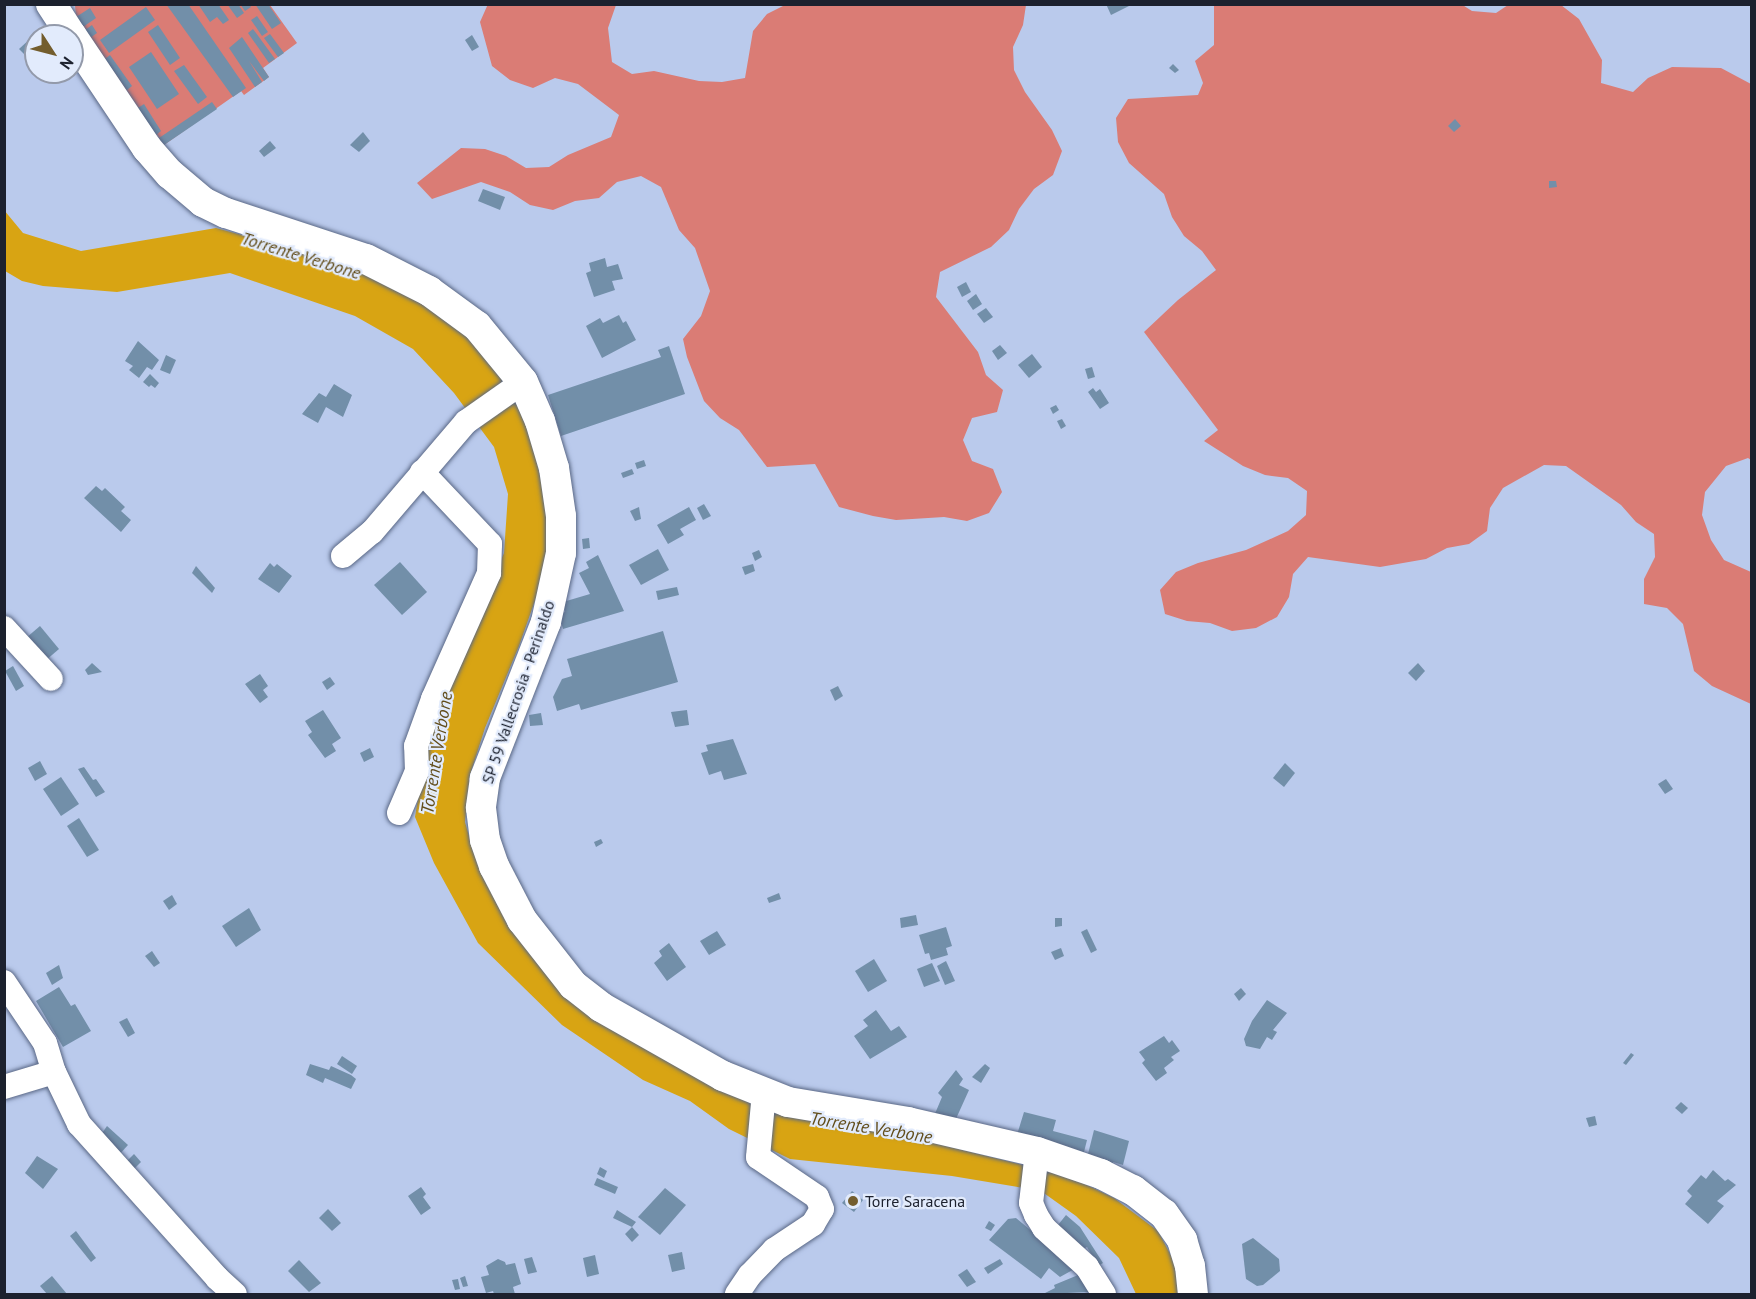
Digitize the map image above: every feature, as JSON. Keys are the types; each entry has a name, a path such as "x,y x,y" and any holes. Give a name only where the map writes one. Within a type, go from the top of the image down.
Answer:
{"main road":[{"name":"SP 59 Vallecrosia - Perinaldo","path":"51,4 64,24"},
{"name":"SP 59 Vallecrosia - Perinaldo","path":"84,54 147,147 170,174 203,202 226,213 366,260 429,291 477,326 520,385 540,421 554,468 561,516 561,553 546,622 485,778 481,808 485,840 494,866 522,920 573,985 601,1007 763,1098 908,1122 1036,1156 1117,1182 1133,1190 1164,1214 1182,1240 1190,1266 1193,1294"}],"street":[{"path":"344,556 372,532 466,422 520,385"},
{"path":"399,813 417,771 416,746 433,699 489,573 490,544 422,472"},
{"path":"4,628 51,679"},
{"path":"4,982 45,1043 54,1072 79,1124 217,1278 235,1294"},
{"path":"4,1087 54,1072"},
{"path":"736,1294 750,1275 774,1250 813,1224 822,1209 817,1197 758,1157 763,1098"},
{"path":"1036,1156 1031,1203 1044,1228 1087,1267 1104,1294"}],"shaded area":[{"path":"488,4 616,5 608,28 612,62 632,74 654,71 699,81 722,82 745,78 753,31 767,14 785,5 1026,5 1023,25 1013,47 1014,70 1025,92 1052,130 1062,151 1053,175 1034,189 1019,209 1009,230 991,247 940,272 936,297 978,352 986,375 1003,390 997,412 972,418 963,440 972,461 993,469 1002,492 989,513 967,521 944,517 896,520 873,516 839,507 815,464 767,467 739,430 720,418 704,401 687,357 683,339 701,316 710,291 695,248 679,230 661,187 641,176 617,182 599,198 575,201 553,210 530,205 510,192 481,182 432,199 417,183 461,148 485,149 506,156 526,168 549,167 568,155 611,137 619,115 578,84 555,78 533,88 510,80 492,66 480,22"},
{"path":"1461,4 1472,11 1496,13 1508,5 1561,5 1579,19 1602,60 1601,83 1633,92 1648,78 1672,67 1721,68 1751,84 1751,460 1748,458 1726,466 1705,492 1702,515 1711,540 1724,560 1751,572 1751,704 1712,686 1694,671 1683,624 1667,608 1644,604 1644,579 1655,557 1654,534 1636,522 1621,505 1566,466 1544,465 1503,488 1490,508 1487,531 1469,544 1447,548 1426,559 1380,567 1308,557 1293,574 1289,597 1277,617 1256,628 1232,631 1210,623 1187,621 1165,614 1160,590 1176,572 1198,563 1246,550 1288,531 1306,515 1307,491 1288,478 1265,475 1243,466 1204,441 1218,430 1144,332 1178,300 1216,270 1202,251 1184,236 1172,217 1164,194 1129,163 1118,142 1116,118 1128,99 1198,95 1203,83 1195,61 1214,45 1214,5"},
{"path":"75,5 270,5 297,43 263,68 269,77 244,95 241,91 164,145 84,29 84,24 81,24 76,17"}],"water":[{"name":"Torrente Verbone","path":"4,210 23,233 81,251 216,228 358,266 411,295 473,340 507,379 526,418 547,504 550,558 519,646 485,728 470,775 465,822 473,850 571,999 890,1132 1068,1176 1114,1198 1158,1231 1178,1269 1182,1294 1136,1294 1119,1258 1076,1216 1041,1191 952,1176 790,1159 729,1129 690,1101 643,1080 562,1025 478,943 434,863 415,817 430,724 504,553 508,494 494,447 454,393 413,349 355,316 230,273 117,292 43,286 22,281 5,271"}],"building":[{"path":"166,4 188,4 246,88 233,97"},
{"path":"198,4 218,4 229,20 223,24 217,17 210,22"},
{"path":"227,4 238,4 244,13 237,18"},
{"path":"240,4 249,4 251,7 245,11"},
{"path":"255,4 268,4 281,23 272,29"},
{"path":"1106,4 1133,4 1111,15"},
{"path":"146,7 155,20 109,53 100,40"},
{"path":"90,8 96,18 84,26 76,17"},
{"path":"257,16 268,32 262,36 251,20"},
{"path":"92,25 97,33 90,38 85,30"},
{"path":"158,25 180,58 170,65 148,32"},
{"path":"253,29 275,59 269,63 248,33"},
{"path":"270,34 284,53 278,57 264,38"},
{"path":"472,35 479,47 472,51 465,40"},
{"path":"242,37 269,77 264,81 249,61 262,82 255,87 229,48"},
{"path":"24,44 24,54 19,49"},
{"path":"151,52 179,94 157,109 129,67"},
{"path":"110,55 132,86 127,90 105,59"},
{"path":"1173,64 1179,70 1175,73 1169,68"},
{"path":"184,65 207,97 198,104 174,71"},
{"path":"212,102 217,109 164,145 159,138"},
{"path":"144,104 161,131 156,135 138,108"},
{"path":"1455,119 1461,126 1454,132 1448,126"},
{"path":"363,132 370,141 359,152 350,145"},
{"path":"270,141 276,148 264,157 259,151"},
{"path":"1549,181 1556,181 1557,187 1549,188"},
{"path":"483,189 505,197 500,210 478,201"},
{"path":"605,258 607,267 618,264 623,279 612,281 615,290 594,297 586,273 591,271 589,263"},
{"path":"966,282 971,292 962,297 957,287"},
{"path":"976,294 982,304 973,310 967,301"},
{"path":"986,308 993,317 984,323 977,314"},
{"path":"619,315 623,323 626,321 636,340 602,358 586,326 600,318 603,323"},
{"path":"138,341 159,360 152,370 147,367 139,378 129,370 133,366 125,361"},
{"path":"1000,345 1007,353 998,360 992,351"},
{"path":"669,346 685,394 561,436 548,395 661,357 658,350"},
{"path":"1032,354 1042,367 1029,378 1018,365"},
{"path":"166,355 176,360 170,374 160,370"},
{"path":"1092,367 1095,377 1088,379 1085,369"},
{"path":"150,374 159,383 155,388 143,382"},
{"path":"334,384 352,395 343,417 326,407 318,423 302,414 319,393 326,397"},
{"path":"1093,388 1096,392 1100,389 1109,403 1100,409 1088,392"},
{"path":"1056,405 1059,410 1053,414 1050,408"},
{"path":"1062,419 1066,426 1061,429 1057,421"},
{"path":"644,460 646,466 637,469 635,463"},
{"path":"632,469 634,474 623,478 621,473"},
{"path":"96,486 102,491 105,488 125,507 121,511 131,520 121,532 84,498"},
{"path":"704,504 711,516 703,520 697,508"},
{"path":"639,507 641,519 635,521 630,511"},
{"path":"689,507 696,520 680,529 684,535 668,544 657,525"},
{"path":"589,538 590,548 583,549 582,539"},
{"path":"658,549 669,570 641,585 629,565"},
{"path":"759,550 762,557 755,561 752,553"},
{"path":"598,555 624,611 563,629 559,614 565,612 563,602 590,594 579,573 589,568 586,562"},
{"path":"400,562 427,592 402,615 374,585"},
{"path":"270,563 274,567 277,564 292,576 279,593 258,579"},
{"path":"753,564 755,571 745,575 742,567"},
{"path":"196,566 215,588 212,593 192,573"},
{"path":"677,587 679,595 658,600 656,591"},
{"path":"40,626 59,649 45,661 26,638"},
{"path":"663,631 678,682 581,710 579,704 557,711 553,697 562,679 572,676 567,659"},
{"path":"92,663 102,672 88,675 85,670"},
{"path":"1418,663 1425,671 1416,681 1408,673"},
{"path":"13,666 24,686 16,691 5,671"},
{"path":"260,674 268,686 263,690 268,697 260,703 245,684"},
{"path":"330,677 335,684 327,690 322,682"},
{"path":"838,686 843,696 835,701 830,690"},
{"path":"323,710 341,738 332,744 336,751 325,758 308,735 312,732 305,721"},
{"path":"687,710 689,725 675,727 671,712"},
{"path":"541,713 543,725 530,726 529,715"},
{"path":"733,739 747,774 724,780 721,771 709,775 701,753 708,751 706,745"},
{"path":"370,748 374,757 364,762 360,753"},
{"path":"40,761 47,774 35,781 28,768"},
{"path":"1285,763 1295,773 1284,787 1273,778"},
{"path":"84,767 105,792 96,797 78,769"},
{"path":"61,777 79,804 61,816 43,789"},
{"path":"1666,779 1673,789 1665,794 1658,784"},
{"path":"79,818 99,850 87,857 67,826"},
{"path":"601,839 603,843 596,847 594,842"},
{"path":"779,893 781,899 769,903 767,898"},
{"path":"172,895 177,904 169,910 163,901"},
{"path":"249,908 261,930 236,947 222,926"},
{"path":"916,915 918,925 901,928 900,918"},
{"path":"1055,918 1062,918 1062,926 1055,927"},
{"path":"946,927 952,946 946,948 948,955 931,960 929,953 925,954 919,935"},
{"path":"1087,929 1097,950 1091,953 1081,932"},
{"path":"717,931 726,945 709,955 700,941"},
{"path":"669,943 686,967 667,981 654,963 662,956 659,951"},
{"path":"1061,948 1064,956 1055,960 1051,952"},
{"path":"152,951 160,963 154,967 145,956"},
{"path":"874,959 887,981 868,992 855,971"},
{"path":"946,961 955,981 945,985 937,966"},
{"path":"932,963 940,981 924,987 917,969"},
{"path":"59,965 63,978 52,985 46,973"},
{"path":"59,987 71,1006 75,1004 91,1031 63,1047 36,1001"},
{"path":"1241,988 1246,994 1239,1001 1234,994"},
{"path":"1267,1000 1287,1013 1273,1030 1277,1032 1272,1040 1267,1037 1260,1049 1246,1046 1244,1039 1252,1021"},
{"path":"876,1010 891,1031 899,1026 907,1037 870,1059 854,1036 868,1026 863,1020"},
{"path":"127,1018 135,1033 128,1037 119,1022"},
{"path":"1164,1036 1169,1043 1172,1040 1180,1051 1171,1057 1174,1060 1164,1068 1167,1073 1156,1081 1142,1063 1145,1060 1139,1052"},
{"path":"1631,1053 1634,1055 1626,1065 1623,1063"},
{"path":"342,1056 357,1066 352,1074 337,1064"},
{"path":"310,1064 329,1070 331,1066 356,1079 351,1089 325,1078 323,1083 306,1075"},
{"path":"985,1064 990,1068 981,1083 972,1077"},
{"path":"956,1070 963,1079 959,1085 969,1090 955,1121 934,1116 942,1097 938,1093"},
{"path":"1681,1102 1688,1108 1682,1114 1675,1108"},
{"path":"1024,1112 1056,1120 1053,1131 1087,1140 1083,1156 1016,1138"},
{"path":"1595,1116 1597,1125 1589,1127 1586,1118"},
{"path":"107,1126 128,1145 117,1157 98,1139"},
{"path":"1094,1130 1129,1141 1123,1165 1113,1162 1112,1164 1088,1154"},
{"path":"134,1154 141,1162 132,1171 124,1164"},
{"path":"37,1156 58,1169 43,1189 25,1173"},
{"path":"600,1167 607,1171 604,1178 597,1174"},
{"path":"1713,1170 1725,1181 1728,1179 1736,1185 1717,1201 1724,1206 1708,1224 1685,1204 1692,1196 1687,1191 1701,1175 1706,1179"},
{"path":"597,1178 618,1187 615,1194 594,1185"},
{"path":"421,1187 426,1194 423,1197 431,1208 421,1215 408,1196"},
{"path":"665,1188 686,1205 660,1235 638,1217"},
{"name":"Torre Saracena","path":"852,1191 863,1200 854,1212 842,1203"},
{"path":"328,1209 341,1223 332,1231 319,1218"},
{"path":"617,1210 636,1222 632,1227 613,1218"},
{"path":"1066,1215 1080,1227 1103,1263 1098,1266 1087,1247 1077,1252 1054,1230"},
{"path":"1016,1218 1078,1267 1060,1277 1049,1268 1041,1279 989,1240 1008,1219"},
{"path":"989,1221 995,1225 991,1231 985,1228"},
{"path":"632,1227 639,1235 632,1242 625,1234"},
{"path":"76,1231 96,1258 91,1262 70,1236"},
{"path":"1253,1238 1279,1259 1280,1271 1263,1285 1257,1286 1246,1279 1242,1244"},
{"path":"682,1252 685,1269 672,1272 668,1255"},
{"path":"595,1255 599,1274 587,1277 583,1258"},
{"path":"532,1257 537,1272 528,1274 524,1259"},
{"path":"498,1259 506,1265 515,1263 521,1284 513,1287 515,1294 494,1294 493,1291 486,1293 481,1277 489,1275 486,1266"},
{"path":"1000,1259 1003,1264 988,1274 984,1268"},
{"path":"299,1260 321,1283 309,1292 288,1271"},
{"path":"967,1269 976,1282 967,1287 958,1275"},
{"path":"1083,1273 1091,1292 1043,1294 1055,1288 1054,1285"},
{"path":"52,1276 67,1294 47,1294 40,1286"},
{"path":"465,1276 468,1286 463,1287 460,1278"},
{"path":"458,1279 460,1289 455,1290 452,1280"}],"place":[{"name":"Torre Saracena","path":"853,1201"}]}
